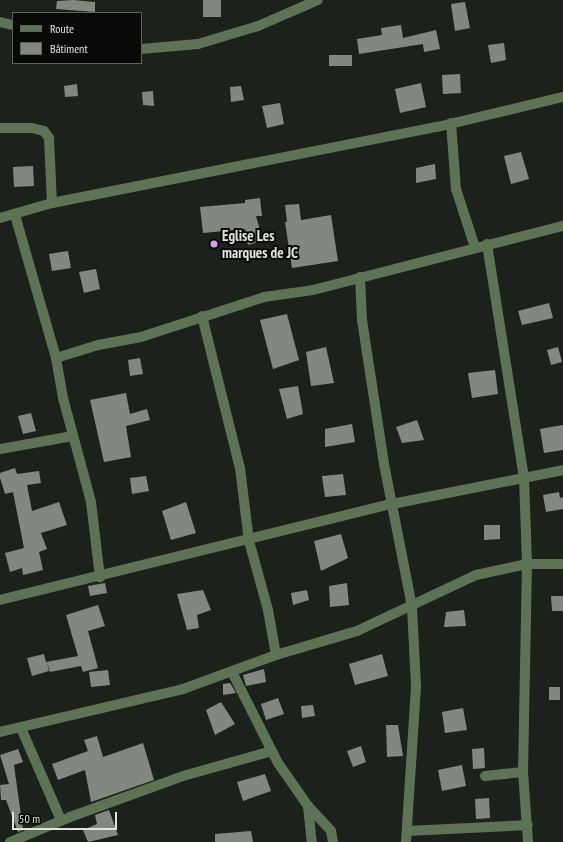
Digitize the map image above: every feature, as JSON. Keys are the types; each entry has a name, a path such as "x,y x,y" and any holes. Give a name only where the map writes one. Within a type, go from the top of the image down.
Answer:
{"street":[{"path":"142,49 198,44 258,26 318,0"},
{"path":"0,22 12,25"},
{"path":"0,218 15,215 52,203 451,123 563,97"},
{"path":"451,123 456,189 475,247"},
{"path":"0,128 32,128 44,130 49,138 52,203"},
{"path":"15,215 56,358 73,436 91,502 100,577"},
{"path":"56,358 98,345 141,337 264,297 313,290 475,247 563,226"},
{"path":"487,244 524,477 527,564 523,772 528,825 528,842"},
{"path":"360,277 368,362 392,504 412,607 416,687 406,842"},
{"path":"202,316 240,468 250,540 268,610 276,656"},
{"path":"0,449 73,436"},
{"path":"0,600 100,577 392,504 563,470"},
{"path":"0,732 141,701 357,631 412,607 476,575 527,564 563,564"},
{"path":"232,672 272,751 308,806 331,831 333,842"},
{"path":"21,728 61,820"},
{"path":"10,842 61,820 183,776 272,751"},
{"path":"485,776 523,772"},
{"path":"308,806 312,842"},
{"path":"407,831 528,825"}],"building":[{"path":"73,0 95,2 95,12 56,9 57,1"},
{"path":"203,0 221,0 221,17 203,17"},
{"path":"465,2 470,28 455,31 451,4"},
{"path":"401,25 403,38 436,30 440,49 424,52 423,44 359,54 357,39 382,35 381,28"},
{"path":"504,43 506,60 491,63 488,45"},
{"path":"329,55 352,55 352,66 329,66"},
{"path":"460,74 461,93 443,94 442,75"},
{"path":"421,83 426,107 400,113 395,89"},
{"path":"77,84 78,96 65,97 64,86"},
{"path":"241,86 244,100 231,102 230,87"},
{"path":"153,91 154,106 143,105 142,92"},
{"path":"280,103 284,124 267,128 262,106"},
{"path":"521,152 529,179 511,184 504,156"},
{"path":"435,164 436,179 416,183 416,168"},
{"path":"33,166 34,186 14,187 13,167"},
{"path":"260,198 262,216 256,216 263,241 248,245 245,229 203,233 200,207 245,203 245,200"},
{"path":"299,204 301,220 331,215 338,261 292,268 285,222 287,222 285,205"},
{"path":"68,251 71,268 52,271 49,254"},
{"path":"96,269 100,289 84,293 79,272"},
{"path":"549,303 553,318 522,325 518,311"},
{"path":"287,314 299,360 273,369 260,320"},
{"path":"326,347 334,383 311,386 306,352"},
{"path":"558,347 562,362 551,365 547,350"},
{"path":"140,358 143,374 130,376 128,360"},
{"path":"495,370 498,394 472,398 468,373"},
{"path":"298,386 303,414 287,419 279,389"},
{"path":"126,393 130,414 147,409 150,420 126,426 131,457 104,462 90,400"},
{"path":"31,413 36,431 23,434 18,416"},
{"path":"417,420 424,440 402,443 396,427"},
{"path":"352,424 355,442 325,447 325,429"},
{"path":"563,425 563,450 544,453 540,429"},
{"path":"15,468 17,474 39,471 41,483 27,485 32,511 59,502 67,525 41,533 47,549 39,552 43,570 23,575 22,568 10,572 5,553 24,548 13,492 5,494 0,478 0,473"},
{"path":"343,474 346,495 325,497 322,476"},
{"path":"146,476 149,491 132,494 130,478"},
{"path":"559,492 560,498 563,497 563,509 546,512 543,495"},
{"path":"186,502 196,533 171,540 162,511"},
{"path":"484,525 500,525 500,539 484,540"},
{"path":"341,534 348,558 321,571 314,541"},
{"path":"105,583 107,593 90,596 88,586"},
{"path":"347,583 349,605 330,607 329,586"},
{"path":"203,590 211,610 197,615 199,628 187,630 177,594"},
{"path":"307,590 309,600 293,605 291,593"},
{"path":"551,596 563,596 563,611 552,611"},
{"path":"98,605 105,626 88,631 98,668 83,672 81,666 50,672 47,662 49,671 32,676 27,658 44,654 46,662 78,656 66,615"},
{"path":"464,610 466,626 444,627 446,612"},
{"path":"382,654 388,676 355,685 349,664"},
{"path":"264,669 266,682 246,686 243,675"},
{"path":"108,670 110,685 91,687 89,672"},
{"path":"230,683 236,693 223,695 223,684"},
{"path":"549,687 560,687 560,700 549,700"},
{"path":"278,698 284,714 266,720 261,704"},
{"path":"221,702 235,724 215,735 206,710"},
{"path":"313,705 315,716 302,718 301,706"},
{"path":"463,708 467,730 445,733 442,712"},
{"path":"386,725 398,725 403,756 387,757"},
{"path":"97,736 103,757 143,743 154,780 91,802 85,770 58,780 52,764 88,751 84,740"},
{"path":"361,746 366,762 353,767 347,751"},
{"path":"484,748 485,768 473,769 472,749"},
{"path":"18,749 23,762 14,765 23,830 18,832 6,800 1,800 0,785 9,784 0,755"},
{"path":"462,765 466,786 442,791 438,770"},
{"path":"265,774 271,791 243,801 237,782"},
{"path":"489,798 490,818 476,819 475,799"},
{"path":"109,810 118,835 88,842 83,830 97,824 95,815"},
{"path":"251,831 253,842 215,842 215,834"}],"place":[{"name":"Eglise Les marques de JC","path":"214,244"}]}
